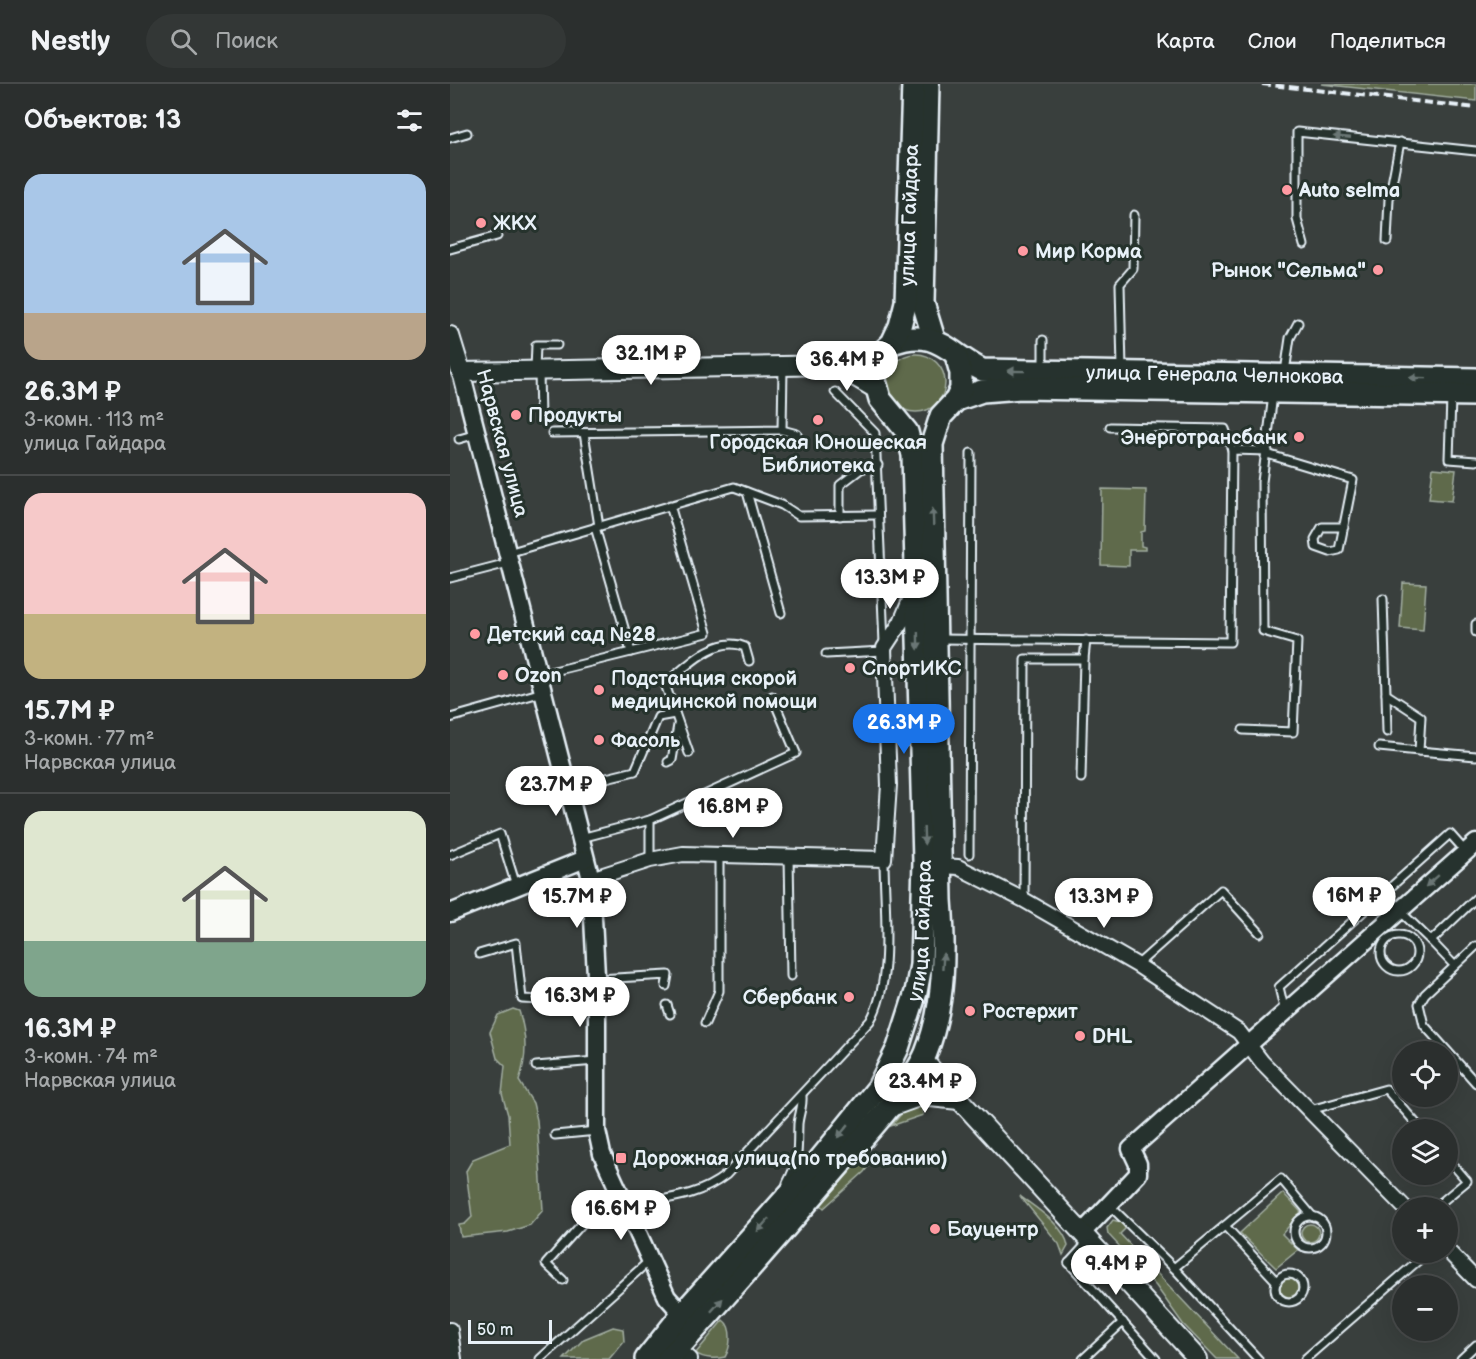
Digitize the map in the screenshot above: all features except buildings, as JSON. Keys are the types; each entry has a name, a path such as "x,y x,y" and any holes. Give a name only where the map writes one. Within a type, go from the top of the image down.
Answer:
{"main road":[{"name":"улица Гайдара","path":"646,1359 682,1314 781,1205 878,1088 898,1048 916,993 923,933 924,861 913,455 907,432 876,389 875,365 900,326 907,291 913,84"},
{"name":"улица Гайдара","path":"928,84 923,303 934,339"},
{"name":"Нарвская улица","path":"450,336 461,372"},
{"path":"461,372 835,365 886,349 908,337 934,339 956,355 961,373 961,389 956,400"},
{"name":"улица Генерала Челнокова","path":"956,355 982,370 1122,373 1279,384 1447,390 1476,396"},
{"path":"835,365 876,389"},
{"name":"улица Генерала Челнокова","path":"1447,390 1476,379"},
{"name":"улица Генерала Челнокова","path":"956,400 982,391 1021,388 1279,384"},
{"name":"улица Гайдара","path":"679,1356 886,1108 923,1060 935,1018 944,961 932,444 941,416 956,400"},
{"path":"895,415 910,421 924,422 941,416"},
{"path":"898,1048 923,1060 1198,1359"},
{"path":"886,1108 921,1096 959,1100"}],"street":[{"name":"Нарвская улица","path":"461,372 591,879 597,987 597,1131 604,1161 667,1297 682,1314"},
{"path":"591,879 650,860 683,854 884,859 889,785 884,650 901,622 917,582"},
{"path":"1089,1240 1110,1206 1138,1174 1138,1164 1131,1149 1286,1013 1380,937 1399,910 1471,847"},
{"path":"450,913 585,860"},
{"path":"941,866 958,867 1024,900 1137,965 1239,1032 1249,1047 1394,1197"},
{"path":"1458,1261 1476,1280"},
{"path":"450,1330 454,1359"}],"lane":[{"path":"1304,244 1297,219 1297,132 1476,151"},
{"path":"450,138 467,133"},
{"path":"1388,241 1389,199 1401,142"},
{"path":"1122,373 1120,284 1133,269 1134,216"},
{"path":"450,249 497,236"},
{"path":"1243,730 1293,732 1297,641 1263,631 1262,482 1279,384 1298,323"},
{"path":"1043,340 1043,371"},
{"path":"540,418 536,345 557,345"},
{"path":"782,430 783,365"},
{"path":"1447,390 1449,459 1476,461"},
{"path":"826,654 884,650 875,433 835,392"},
{"path":"937,639 1230,642 1232,450 1225,429 1110,427"},
{"path":"552,433 782,430 797,434"},
{"path":"584,433 597,526 631,652"},
{"path":"459,440 477,434"},
{"path":"1232,450 1267,452 1353,480 1344,527 1339,550 1330,552 1316,547 1315,539 1322,527 1344,527"},
{"path":"969,854 972,639 971,453"},
{"path":"840,516 840,485 861,469 878,465"},
{"path":"450,578 597,526 734,487 782,505 799,516 878,515"},
{"path":"747,492 781,613"},
{"path":"538,675 707,633 670,505"},
{"path":"1383,599 1387,732"},
{"path":"1476,624 1476,632"},
{"path":"1081,778 1086,640"},
{"path":"689,753 665,684 711,649 734,642 745,647 749,661"},
{"path":"1024,900 1025,659 1084,659"},
{"path":"450,718 543,692"},
{"path":"1386,694 1421,717 1419,751"},
{"path":"579,838 650,820 796,753 772,696"},
{"path":"567,788 635,771 658,717 675,714"},
{"path":"668,762 672,760 678,722"},
{"path":"1379,747 1476,756"},
{"path":"650,820 650,860"},
{"path":"450,855 500,834 514,879"},
{"path":"1286,1013 1279,987 1450,834 1471,847"},
{"path":"705,1023 719,991 719,855"},
{"path":"789,856 791,976"},
{"path":"563,1280 546,1264 588,1216 621,1200 708,1189 726,1175 870,1021 879,1006 885,982 884,859"},
{"path":"1137,965 1221,890 1260,933"},
{"path":"1431,941 1476,898"},
{"path":"1399,910 1454,965"},
{"path":"1395,936 1411,940 1417,956 1412,966 1395,971 1385,965 1381,953 1380,937 1395,936"},
{"path":"479,954 516,943 522,999 542,1000 597,987 668,975 666,986"},
{"path":"1476,946 1425,994 1419,1004 1424,1025 1476,1083"},
{"path":"667,1005 670,1014"},
{"path":"536,1066 597,1061"},
{"path":"1310,1111 1386,1089 1412,1119"},
{"path":"781,1205 784,1189 796,1166 799,1154 798,1124 802,1096"},
{"path":"555,1135 597,1131"},
{"path":"1448,1197 1467,1181 1458,1171"},
{"path":"1174,1268 1281,1179 1313,1216 1322,1221 1326,1231 1323,1242 1310,1248 1300,1245 1294,1231 1298,1221 1313,1216"},
{"path":"1110,1206 1174,1268 1258,1359"},
{"path":"1225,1226 1277,1282"},
{"path":"1089,1240 1084,1257 1069,1263 1156,1359"},
{"path":"540,1359 650,1260"},
{"path":"1305,1359 1415,1263"},
{"path":"1283,1276 1296,1276 1302,1284 1302,1292 1297,1299 1284,1301 1275,1291 1277,1282 1283,1276"},
{"path":"1083,1359 1123,1322"},
{"path":"1467,1357 1476,1345"}],"green space":[{"path":"1321,84 1476,84 1476,101"},
{"path":"916,354 927,356 937,362 943,372 945,383 943,394 937,404 927,410 916,412 905,410 895,404 889,394 887,383 889,372 895,362 905,356"},
{"path":"1433,468 1456,470 1452,501 1429,499"},
{"path":"1102,489 1146,490 1145,531 1141,532 1141,546 1145,547 1145,550 1129,550 1129,566 1101,565"},
{"path":"1403,583 1426,584 1423,630 1400,628"},
{"path":"513,1009 519,1011 524,1029 525,1055 519,1081 533,1103 537,1120 543,1210 530,1225 508,1232 461,1237 459,1225 465,1224 472,1217 466,1171 473,1159 510,1144 508,1115 502,1094 505,1066 497,1058 490,1032 498,1015"},
{"path":"921,1106 923,1115 891,1126 903,1112"},
{"path":"867,1152 869,1165 864,1172 824,1208 821,1205"},
{"path":"1283,1193 1301,1212 1282,1234 1298,1250 1276,1268 1240,1233"},
{"path":"1020,1196 1049,1218 1061,1231 1068,1246 1063,1255 1059,1244"},
{"path":"1113,1220 1123,1223 1125,1229 1120,1234 1238,1359 1217,1359 1183,1324 1156,1286 1108,1234 1107,1228"},
{"path":"1310,1224 1316,1227 1319,1233 1316,1239 1310,1242 1304,1239 1301,1233 1304,1227"},
{"path":"1289,1279 1295,1282 1298,1288 1295,1294 1289,1297 1283,1294 1280,1288 1283,1282"},
{"path":"723,1320 728,1327 730,1337 725,1357 710,1358 696,1353"},
{"path":"613,1327 623,1329 624,1341 609,1359 564,1359 584,1339"}],"railway":[{"path":"1262,84 1476,108"}],"place":[{"name":"Auto selma","path":"1287,190"},
{"name":"ЖКХ","path":"481,223"},
{"name":"Мир Корма","path":"1023,251"},
{"name":"Рынок \"Сельма\"","path":"1378,270"},
{"name":"Продукты","path":"516,415"},
{"name":"Городская Юношеская Библиотека","path":"818,420"},
{"name":"Энерготрансбанк","path":"1299,437"},
{"name":"Детский сад №28","path":"475,634"},
{"name":"СпортИКС","path":"850,668"},
{"name":"Ozon","path":"503,675"},
{"name":"Подстанция скорой медицинской помощи","path":"599,690"},
{"name":"Фасоль","path":"599,740"},
{"name":"Сбербанк","path":"849,997"},
{"name":"Ростерхит","path":"970,1011"},
{"name":"DHL","path":"1080,1036"},
{"name":"Дорожная улица(по требованию)","path":"621,1158"},
{"name":"Бауцентр","path":"935,1229"}]}
